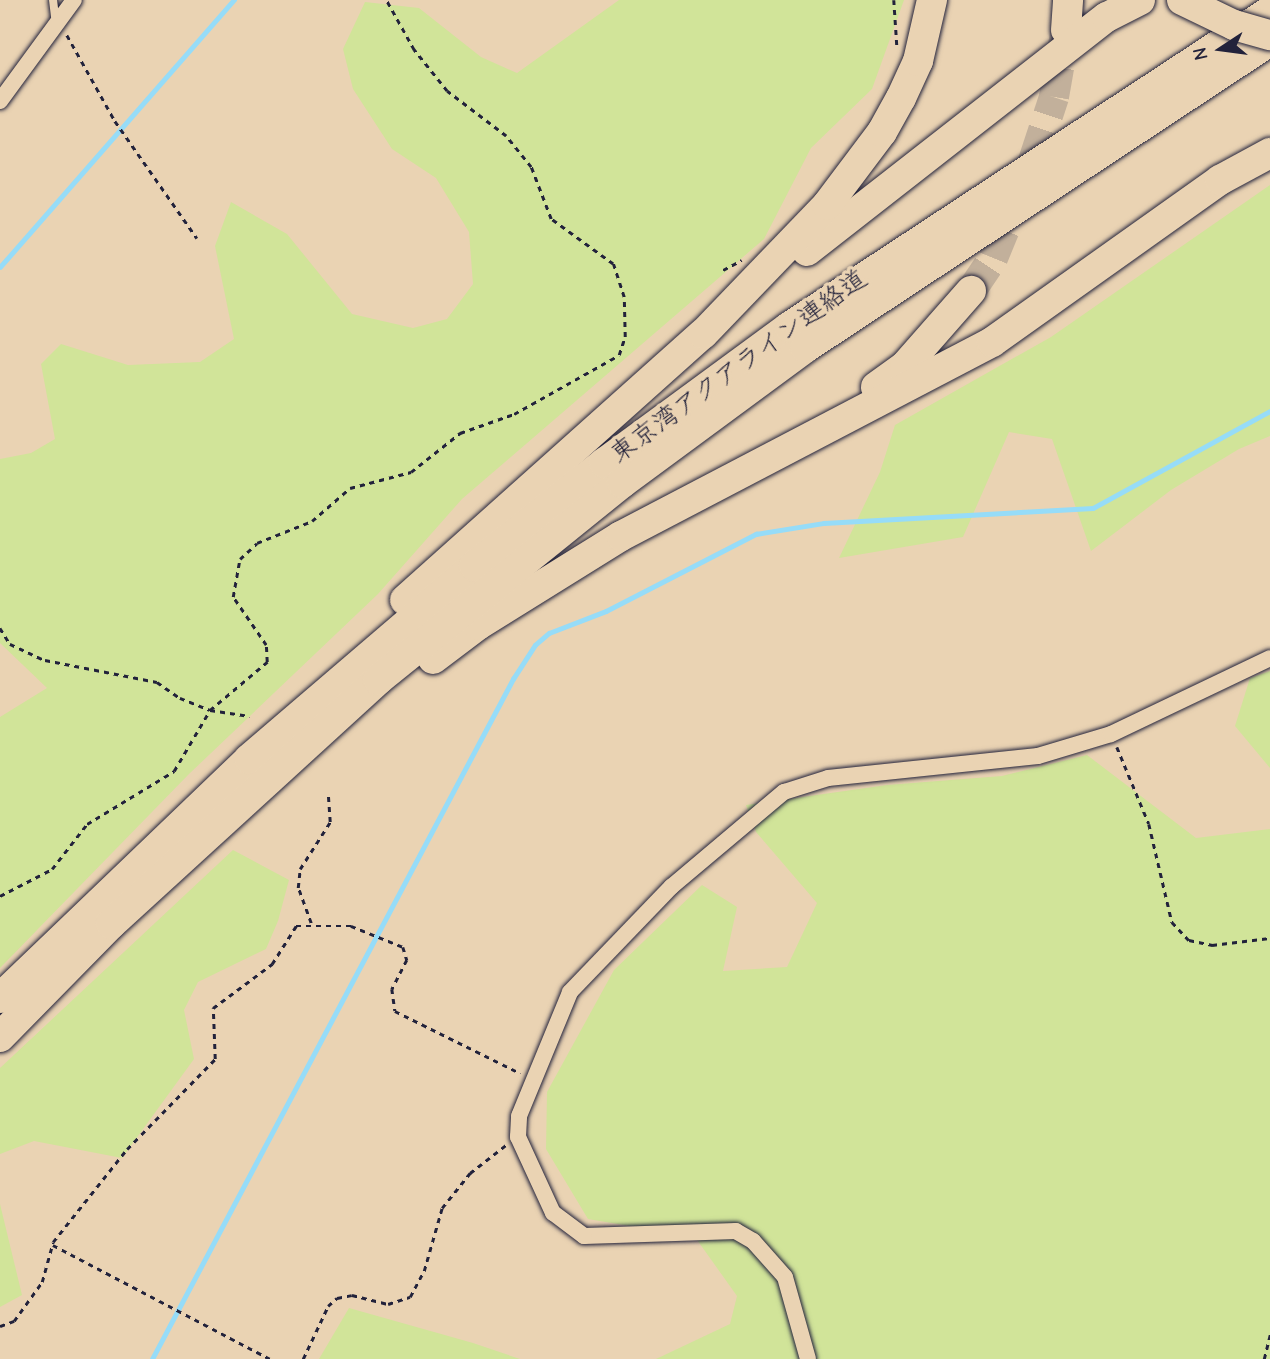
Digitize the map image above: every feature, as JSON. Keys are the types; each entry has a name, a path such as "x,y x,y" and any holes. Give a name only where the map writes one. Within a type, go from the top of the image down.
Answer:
{"highway":[{"path":"0,1037 104,913 238,745 355,648 703,334 827,205 882,132 918,61 932,0"},
{"path":"1066,30 1068,0"},
{"path":"703,334 743,308 828,232 992,103 1107,17 1140,0"},
{"path":"1182,0 1234,25 1270,36"},
{"name":"東京湾アクアライン連絡道","path":"249,778 474,566 789,327 1270,11"},
{"name":"東京湾アクアライン連絡道","path":"249,778 493,585 805,348 1270,41"},
{"path":"0,998 104,913 478,625 621,536 992,342 1220,180 1270,153"},
{"path":"775,457 905,366 971,291"},
{"path":"104,913 249,778"}],"street":[{"path":"0,101 74,0"},
{"path":"808,1359 785,1277 753,1241 736,1231 584,1236 552,1213 518,1137 519,1116 570,992 671,887 784,792 828,778 1038,757 1111,734 1270,658"}],"lane":[{"path":"53,0 57,26"}],"path":[{"path":"0,896 52,869 87,824 111,806 174,772 210,710 267,662 266,645 233,597 240,559 257,543 312,521 350,488 411,472 460,433 514,414 585,377 619,355 625,337 624,297 613,264 551,219 531,167 506,136 447,90 414,50 386,0"},
{"path":"894,0 898,53"},
{"path":"57,26 75,42 115,121 197,238"},
{"path":"723,270 753,254"},
{"path":"0,628 10,644 45,660 157,682 180,698 210,710 250,716"},
{"path":"1111,734 1149,824 1172,922 1189,940 1212,945 1270,938"},
{"path":"311,923 298,888 300,869 330,822 328,792"},
{"path":"0,1326 14,1321 42,1282 52,1245 127,1149 215,1059 213,1008 272,964 296,926 311,923 351,926 404,947 407,960 392,989 395,1011 533,1080"},
{"path":"303,1359 328,1306 337,1298 352,1295 388,1304 410,1297 424,1271 443,1208 470,1172 518,1137"},
{"path":"52,1245 270,1359"},
{"path":"1264,1359 1270,1335"}],"green space":[{"path":"619,0 904,0 872,89 811,148 764,239 462,499 378,594 189,774 0,968 0,717 47,688 0,643 0,459 31,453 55,439 41,364 61,344 128,365 200,362 234,339 215,246 231,202 287,234 352,314 413,328 447,319 473,284 469,232 436,178 392,149 353,89 343,49 365,2 419,8 481,57 517,73"},
{"path":"1270,185 1270,436 1239,449 1171,490 1091,551 1052,439 1009,432 963,537 839,558 880,472 895,425 1051,337"},
{"path":"1270,671 1270,768 1235,726 1250,678"},
{"path":"1087,755 1196,838 1270,829 1270,1359 656,1359 730,1324 737,1296 695,1237 588,1219 546,1149 547,1092 614,970 702,885 737,907 723,971 787,967 817,903 756,832 746,805 887,785 1002,776"},
{"path":"233,850 289,880 278,921 266,949 198,982 184,1010 194,1059 122,1158 34,1141 0,1154 0,1068"},
{"path":"0,1204 22,1295 0,1307"},
{"path":"349,1308 473,1343 520,1359 319,1359"}],"waterway":[{"path":"0,267 234,0"},
{"path":"152,1359 513,679 535,645 549,633 606,611 756,534 824,523 1093,508 1270,411"}],"tunnel":[{"path":"971,291 993,258 1034,158 1054,97 1065,34"}]}
